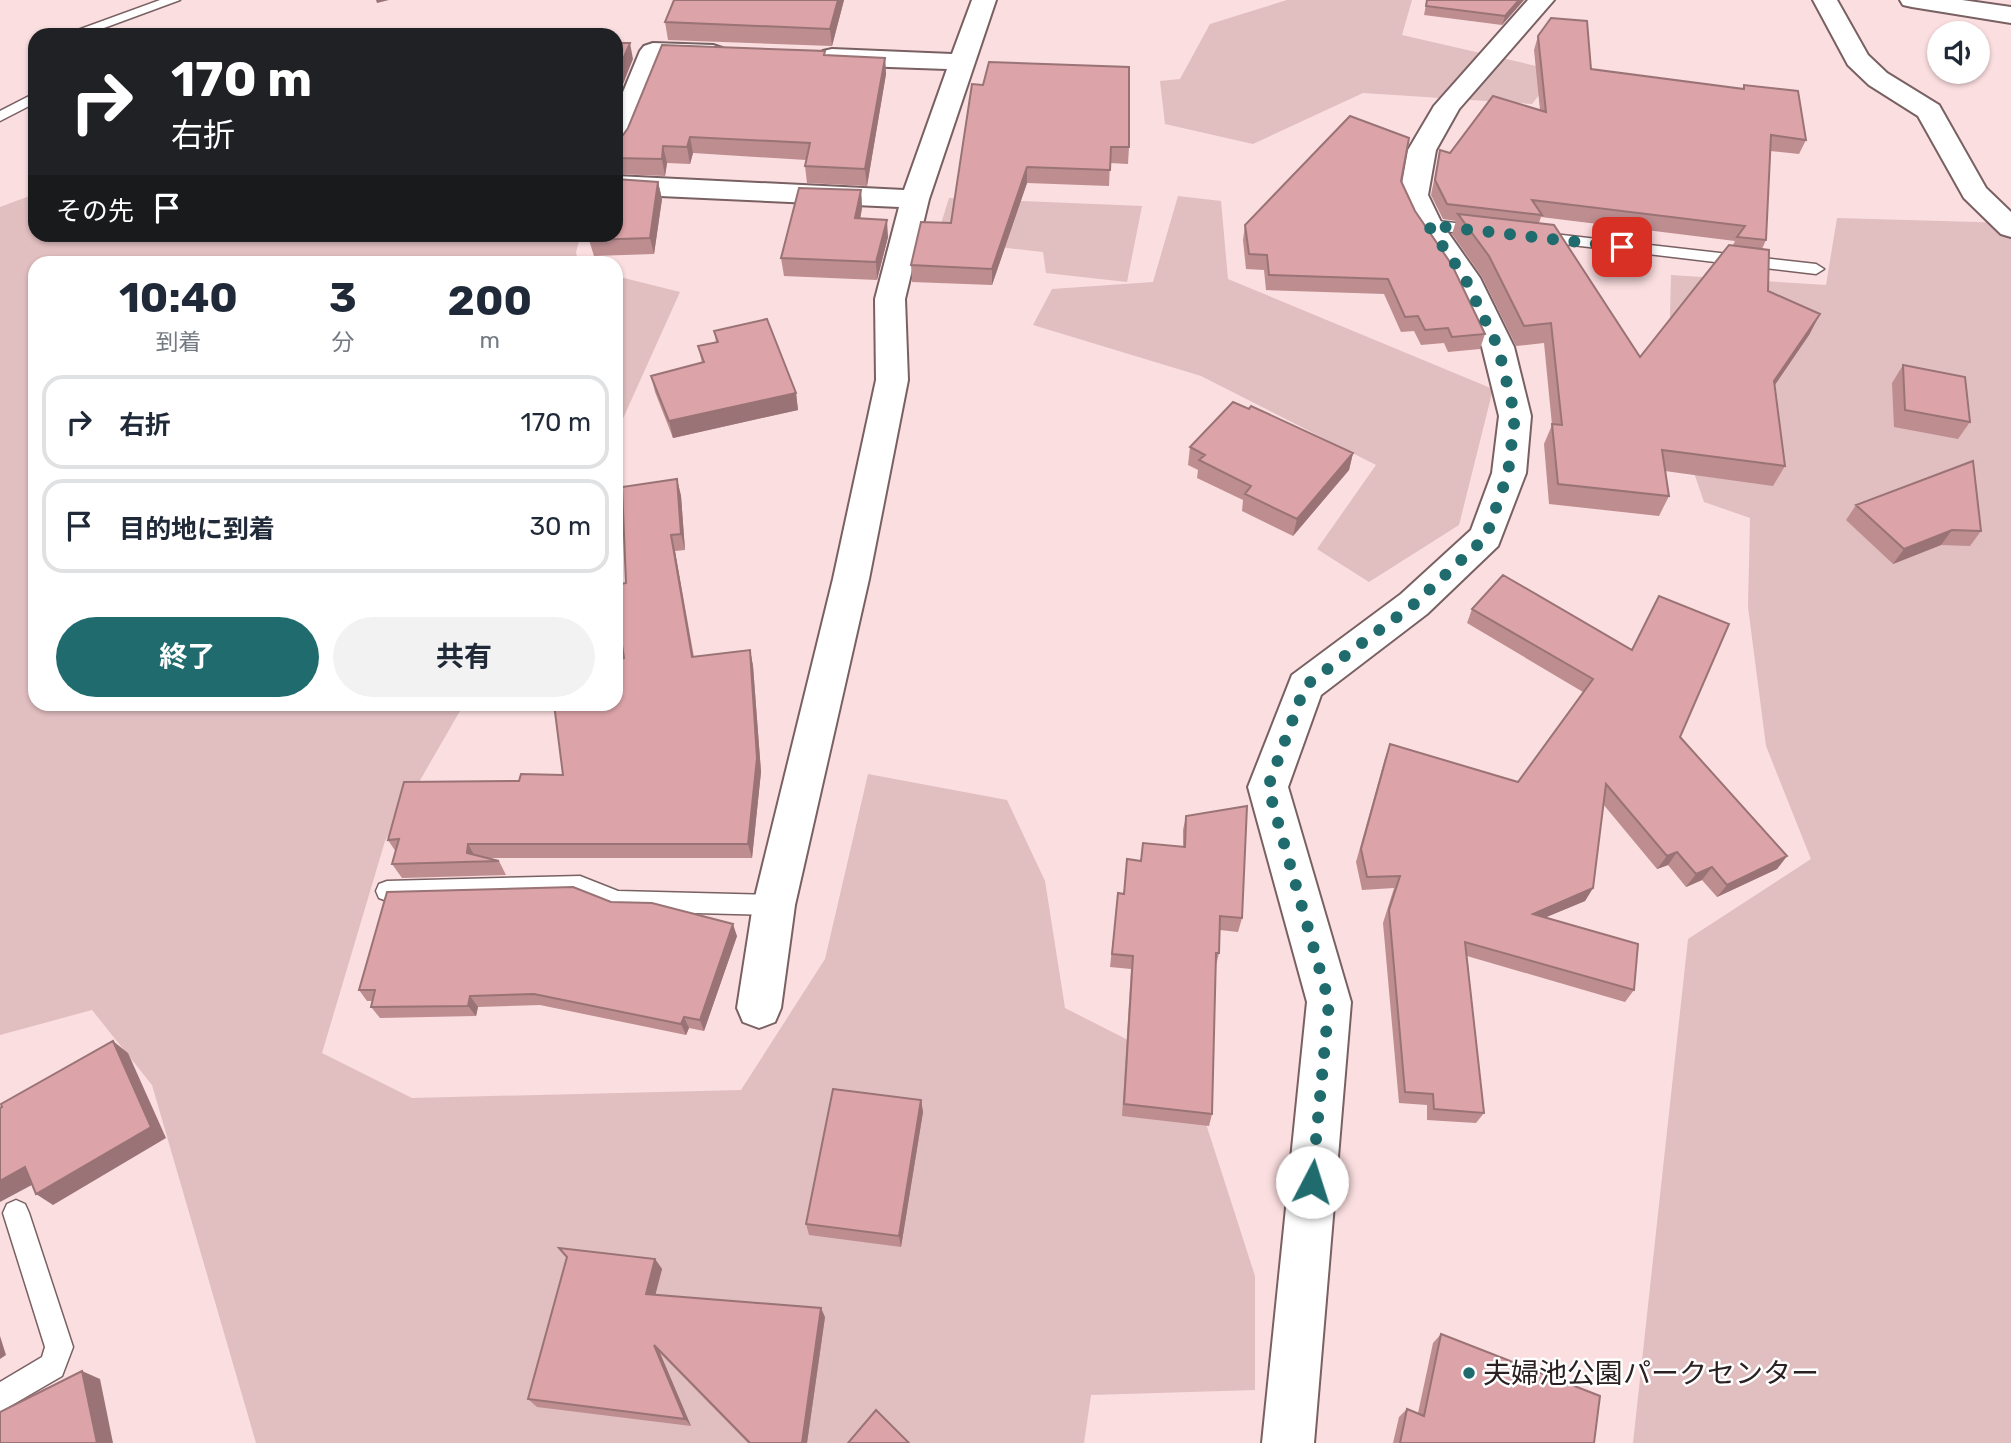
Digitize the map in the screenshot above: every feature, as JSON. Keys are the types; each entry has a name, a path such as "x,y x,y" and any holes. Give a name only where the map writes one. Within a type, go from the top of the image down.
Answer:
{"street":[{"path":"759,1008 774,905 851,579 892,380 890,299 915,199 984,0"},
{"path":"1288,1443 1329,1002 1268,787 1305,686 1414,604 1486,537 1508,473 1515,416 1498,347 1465,278 1428,225 1414,195 1422,150 1447,106 1542,0"},
{"path":"1825,0 1857,59 1878,79 1929,111 1974,192 2011,228"},
{"path":"1912,0 2011,15"},
{"path":"623,118 642,50 734,54"},
{"path":"801,56 963,62"},
{"path":"623,185 915,199"}],"lane":[{"path":"91,28 173,0"},
{"path":"0,117 28,101"},
{"path":"1428,225 1497,233"},
{"path":"1525,236 1816,269"},
{"path":"387,891 580,886 617,901 774,905"},
{"path":"0,1398 52,1366 59,1347 16,1213"}],"shaded area":[{"path":"1287,0 1412,0 1402,35 1558,71 1532,104 1363,93 1253,144 1165,124 1160,81 1180,79 1210,24"},
{"path":"1178,196 1221,201 1228,279 1493,389 1459,525 1369,582 1317,549 1376,465 1201,376 1033,325 1052,289 1153,282"},
{"path":"28,197 28,242 579,242 577,256 28,256 28,711 460,711 385,841 322,1053 412,1098 741,1090 825,959 868,774 1007,800 1045,881 1065,1008 1189,1071 1255,1276 1255,1390 1091,1395 1084,1443 256,1443 152,1085 92,1010 0,1035 0,207"},
{"path":"949,198 1142,206 1127,282 1046,273 1043,252 936,240"},
{"path":"1837,218 2011,223 2011,1443 1633,1443 1688,939 1811,859 1766,746 1748,607 1750,518 1704,502 1668,397 1671,275 1826,285"},
{"path":"623,278 680,292 623,418"}],"building":[{"path":"674,0 838,0 830,29 665,22"},
{"path":"1427,0 1519,0 1505,16 1426,6"},
{"path":"1551,18 1587,21 1591,69 1744,89 1744,85 1798,91 1806,140 1771,135 1766,240 1737,237 1745,226 1532,200 1542,215 1447,204 1435,180 1440,150 1450,153 1493,96 1546,112 1538,36"},
{"path":"623,43 630,43 623,60"},
{"path":"662,45 825,51 824,55 885,58 865,169 805,166 810,143 690,137 687,147 663,146 662,159 623,158 623,135"},
{"path":"989,62 1129,67 1129,147 1111,147 1110,170 1027,167 992,269 911,265 921,222 951,223 972,84 983,85"},
{"path":"1350,116 1409,138 1401,181 1415,211 1452,265 1485,334 1452,337 1448,328 1425,330 1418,316 1405,317 1388,279 1269,275 1267,255 1249,254 1245,225"},
{"path":"623,180 658,182 650,238 623,239"},
{"path":"799,188 861,190 855,218 887,220 876,262 781,258"},
{"path":"1458,214 1554,225 1640,357 1729,245 1769,250 1768,291 1820,314 1774,381 1785,466 1662,450 1669,496 1558,484 1552,424 1562,425 1551,323 1524,326 1489,256"},
{"path":"767,319 796,393 669,421 651,376 704,362 698,346 718,342 714,331"},
{"path":"1903,365 1965,377 1970,422 1905,410"},
{"path":"1233,402 1249,409 1251,406 1353,453 1297,519 1245,494 1251,486 1199,460 1205,455 1190,447"},
{"path":"1973,461 1981,531 1952,530 1904,549 1856,505"},
{"path":"677,479 681,534 671,535 692,657 750,650 757,758 748,844 468,844 467,853 499,861 392,864 399,839 388,840 404,782 519,781 521,774 563,775 555,711 623,711 623,584 626,583 623,487"},
{"path":"1503,575 1632,650 1659,596 1729,624 1680,737 1787,856 1727,885 1712,867 1696,874 1677,852 1667,856 1606,784 1593,888 1533,914 1638,944 1634,990 1465,942 1484,1113 1434,1109 1433,1094 1405,1092 1389,910 1400,876 1367,877 1361,849 1390,744 1518,782 1593,679 1472,609"},
{"path":"1247,806 1242,918 1220,916 1219,953 1216,953 1212,1114 1124,1104 1133,956 1112,954 1118,893 1124,894 1127,859 1141,861 1143,843 1185,847 1186,816"},
{"path":"573,887 611,902 652,903 733,924 700,1020 684,1017 681,1024 534,994 470,996 468,1006 371,1007 375,990 359,990 387,892"},
{"path":"113,1041 151,1127 36,1194 25,1167 0,1181 1,1104"},
{"path":"833,1089 921,1100 899,1236 806,1224"},
{"path":"559,1248 655,1259 646,1294 821,1308 802,1443 750,1443 654,1345 685,1419 528,1399 567,1257"},
{"name":"夫婦池公園パークセンター","path":"1441,1334 1600,1396 1594,1443 1400,1443 1407,1409 1424,1416"},
{"path":"82,1371 97,1443 0,1443 0,1412"},
{"path":"876,1410 909,1443 848,1443"}],"place":[{"name":"夫婦池公園パークセンター","path":"1469,1373"}],"route":[{"path":"1312,1182 1329,1002 1268,787 1305,686 1414,604 1486,537 1508,473 1515,416 1498,347 1465,278 1428,225 1622,247"}]}
